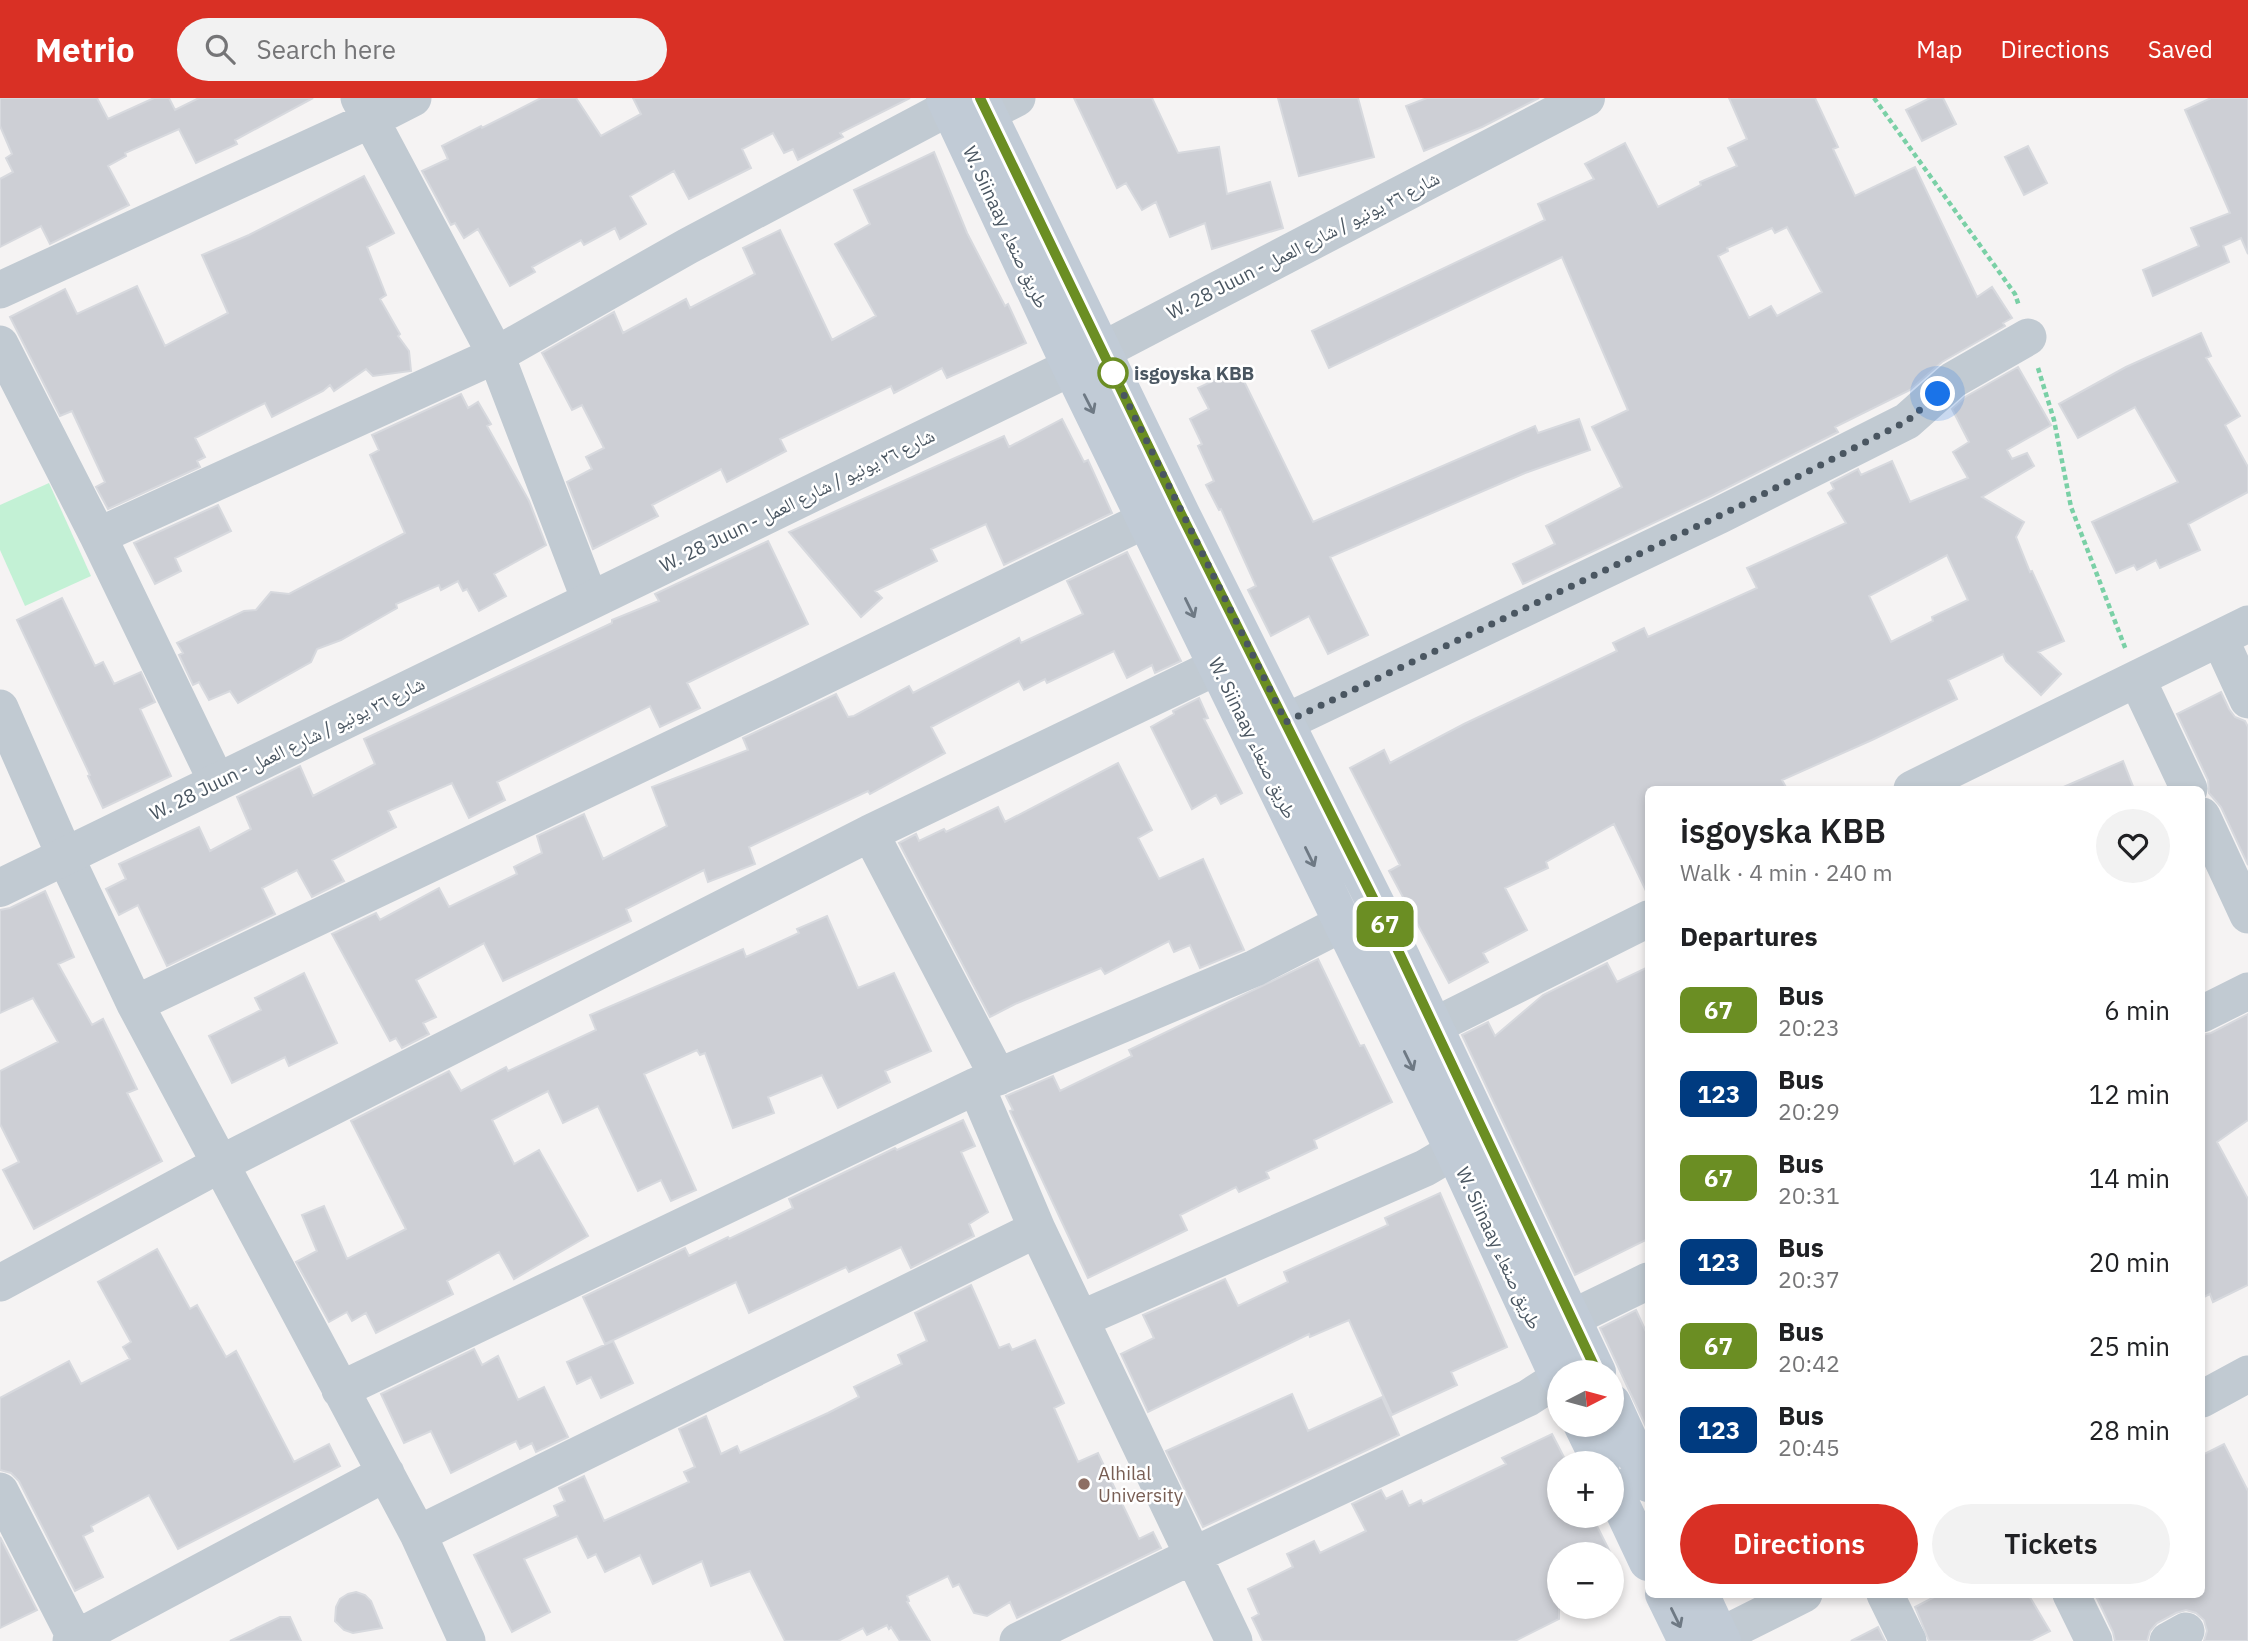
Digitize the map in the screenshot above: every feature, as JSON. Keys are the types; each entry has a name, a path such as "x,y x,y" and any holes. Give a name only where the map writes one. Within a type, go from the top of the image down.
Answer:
{"main road":[{"name":"W. Siinaay طريق صنعاء","path":"976,103 1086,359 1147,519 1454,1151 1551,1360"},
{"path":"1086,359 1181,514 1377,906 1591,1360"},
{"path":"1624,1430 1645,1476"},
{"path":"1624,1511 1645,1556"},
{"path":"1668,1598 1710,1639"},
{"path":"1701,1598 1710,1639"}],"street":[{"path":"0,290 365,109 413,98"},
{"name":"W. 28 Juun - شارع ٢٦ يونيو / شارع العمل","path":"0,888 1086,359 1586,98"},
{"path":"98,536 496,355 688,246 976,103"},
{"path":"365,109 496,355 590,600"},
{"path":"1286,722 1720,515 1907,421 1953,380 2028,337"},
{"path":"0,344 98,536 217,782"},
{"path":"135,1004 793,691 1147,519"},
{"path":"1918,786 2234,632 2248,700"},
{"path":"0,1283 222,1163 870,833 1218,666"},
{"path":"2137,678 2188,786"},
{"path":"0,708 65,856 135,1004 418,1534 467,1641"},
{"path":"2205,822 2248,915"},
{"path":"870,833 987,1081 1037,1229 1234,1641"},
{"path":"1432,1027 1645,920"},
{"path":"340,1390 987,1081 1255,968 1343,923"},
{"path":"2205,1012 2248,991"},
{"path":"1081,1319 1425,1168 1454,1151"},
{"path":"418,1534 1037,1229"},
{"path":"1572,1318 1645,1282"},
{"path":"2205,1397 2248,1374"},
{"path":"1018,1641 1528,1398 1547,1386"},
{"path":"0,1490 74,1640 386,1473"},
{"path":"1710,1639 1796,1598"},
{"path":"1887,1598 1908,1641"},
{"path":"2073,1598 2094,1641"}],"green space":[{"path":"49,483 91,576 25,606 0,550 0,505"}],"building":[{"path":"0,98 97,98 108,119 154,98 169,98 175,110 199,98 313,98 235,140 237,144 196,163 179,129 125,153 126,156 108,166 129,205 50,244 41,226 0,247 0,179 13,172 6,158 12,154 0,126"},
{"path":"541,98 576,98 601,136 641,114 633,98 910,98 840,133 843,137 798,160 793,149 784,153 773,133 742,149 751,168 689,199 674,171 630,196 646,224 620,239 615,228 584,245 581,240 532,267 535,272 510,286 478,229 464,238 455,223 451,225 422,171 448,159 442,146"},
{"path":"1074,98 1152,98 1178,153 1219,147 1227,194 1270,182 1283,228 1212,249 1205,223 1170,237 1156,202 1142,210 1126,183 1117,188"},
{"path":"1278,98 1358,98 1374,157 1299,176"},
{"path":"1427,98 1539,98 1482,127 1424,151 1406,106"},
{"path":"1729,98 1815,98 1838,147 1833,149 1855,196 1915,167 1977,297 1992,287 2012,318 2003,323 2005,326 1942,362 1910,390 1835,427 1838,432 1711,496 1523,584 1513,564 1555,544 1546,526 1622,487 1592,427 1628,410 1562,257 1329,368 1312,331 1545,220 1538,204 1594,179 1585,164 1625,143 1658,207 1701,185 1700,182 1737,166 1728,148 1747,139","holes":["1787,227 1822,292 1777,316 1771,306 1749,318 1718,256 1728,251 1727,248 1772,228 1775,233"]},
{"path":"1930,98 1943,98 1956,124 1922,141 1906,110"},
{"path":"2211,98 2248,98 2248,254 2241,238 2223,246 2229,262 2153,296 2143,270 2199,246 2191,228 2230,213 2185,110"},
{"path":"2028,146 2047,183 2024,195 2005,157"},
{"path":"934,152 967,233 1005,306 1008,304 1026,343 947,378 942,368 894,393 891,386 780,439 786,451 727,482 721,469 652,505 658,516 593,549 567,482 592,469 586,457 604,448 582,405 572,410 542,353 614,312 623,333 686,299 690,308 755,274 743,248 780,230 832,340 876,316 835,244 870,224 854,190"},
{"path":"364,176 394,233 367,247 386,295 380,299 400,334 398,336 409,351 411,371 373,376 366,369 334,391 330,385 272,417 265,403 195,438 205,457 197,461 200,467 108,509 96,487 105,482 72,411 60,416 10,317 65,289 77,314 137,286 165,346 228,313 202,255 249,235"},
{"path":"2201,333 2211,356 2206,358 2240,416 2225,425 2248,467 2248,492 2188,524 2200,550 2160,568 2156,560 2137,570 2134,565 2116,573 2092,522 2178,482 2135,407 2078,438 2059,404 2126,367"},
{"path":"2018,367 2051,425 2007,450 2012,459 2027,453 2034,466 1982,497 2024,522 2016,537 2064,641 2038,652 2061,674 2041,695 2006,661 2003,654 1948,680 1957,699 1782,780 1785,786 1645,786 1645,889 1614,824 1546,862 1548,868 1505,888 1527,930 1483,953 1488,962 1449,983 1389,871 1400,865 1350,768 1384,750 1390,763 1464,724 1617,651 1613,643 1644,628 1648,637 1757,588 1747,568 1846,523 1828,493 1834,489 1831,483 1858,469 1861,475 1892,461 1910,502 1968,478 1953,452 1969,442 1952,409 1965,397","holes":["1947,555 1968,600 1932,617 1933,621 1891,642 1869,596"]},
{"path":"1238,369 1313,522 1535,426 1538,433 1579,419 1590,450 1525,473 1330,557 1368,635 1328,654 1309,616 1271,636 1248,590 1256,586 1221,509 1219,510 1206,485 1214,481 1198,446 1202,444 1190,419 1209,409 1198,388"},
{"path":"461,394 468,408 478,402 491,424 487,426 529,501 546,545 494,574 506,596 479,611 467,589 463,591 458,581 441,590 439,585 396,604 397,608 341,640 317,649 311,662 238,703 230,691 209,700 199,682 193,685 179,655 183,653 177,643 244,611 256,610 271,592 289,594 405,533 370,455 379,450 372,435"},
{"path":"1062,419 1084,462 1088,460 1112,513 1004,565 986,524 931,549 937,561 875,591 882,598 861,617 789,532 1004,436 1009,447"},
{"path":"218,505 231,531 175,558 181,571 155,584 134,543"},
{"path":"768,541 808,624 687,683 700,708 660,727 650,706 497,782 505,800 469,818 452,783 388,811 396,827 332,860 344,881 312,897 297,870 262,888 275,914 167,966 138,905 119,915 106,889 126,879 119,864 199,827 210,851 251,829 237,797 300,766 313,796 375,764 364,739 612,623 612,620 659,601 655,594"},
{"path":"1127,552 1181,661 1155,673 1152,665 1127,678 1114,651 1047,683 1045,679 1024,690 1019,681 931,727 945,753 870,794 868,791 749,847 755,864 708,882 704,870 626,909 631,921 503,981 484,943 416,980 436,1017 423,1023 429,1034 402,1048 396,1038 390,1041 332,934 376,913 380,920 439,888 449,907 517,874 514,867 542,853 537,836 584,814 603,859 667,826 652,787 748,750 743,738 836,694 848,717 854,716 909,686 913,693 1019,638 1021,643 1083,614 1067,581"},
{"path":"62,598 95,666 103,662 114,684 141,672 155,702 140,709 171,776 103,808 17,620"},
{"path":"2221,692 2235,717 2245,721 2248,727 2248,865 2221,807 2209,793 2208,780 2177,714"},
{"path":"1199,698 1208,718 1204,719 1242,793 1221,804 1216,795 1192,809 1151,727 1174,714 1173,711"},
{"path":"2123,761 2133,786 2066,786"},
{"path":"1118,763 1152,830 1138,838 1159,879 1203,859 1244,950 1200,968 1190,945 1174,952 1169,941 1105,974 1101,968 990,1017 899,843 916,834 919,841 944,829 946,832 998,807 1005,822"},
{"path":"45,891 74,957 58,964 92,1025 103,1019 137,1089 127,1093 162,1161 34,1229 3,1170 19,1162 0,1124 0,1071 58,1042 33,998 0,1013 0,910"},
{"path":"827,916 858,988 894,973 931,1051 885,1071 890,1082 838,1108 822,1075 768,1097 774,1113 733,1128 705,1053 700,1055 697,1050 644,1074 696,1190 671,1201 661,1180 638,1191 598,1106 563,1123 548,1091 492,1120 514,1164 539,1150 588,1236 514,1279 499,1252 447,1281 453,1294 376,1333 366,1313 352,1321 347,1312 329,1322 296,1262 317,1251 302,1215 324,1206 347,1259 406,1229 351,1121 449,1071 461,1091 506,1067 508,1071 596,1030 590,1015 743,949 746,957 799,933 797,929"},
{"path":"1318,959 1360,1046 1364,1045 1392,1102 1314,1140 1317,1148 1266,1172 1269,1178 1239,1192 1236,1187 1180,1215 1187,1230 1088,1278 1010,1111 1013,1110 1006,1096 1053,1076 1060,1091 1132,1056 1129,1050"},
{"path":"1607,963 1617,982 1645,968 1645,1240 1575,1275 1462,1035 1488,1022 1495,1036 1543,995"},
{"path":"304,973 337,1043 289,1066 285,1057 232,1083 209,1036 261,1010 255,998"},
{"path":"2248,1014 2248,1120 2217,1142 2248,1199 2248,1285 2213,1302 2210,1294 2205,1296 2205,1034"},
{"path":"963,1120 975,1146 961,1152 988,1212 969,1224 974,1236 911,1268 901,1247 849,1272 846,1267 749,1313 736,1282 605,1344 583,1297 685,1248 689,1256 728,1237 729,1239 793,1208 789,1199 895,1148 897,1150"},
{"path":"1440,1193 1507,1347 1451,1372 1457,1385 1392,1415 1349,1320 1310,1337 1309,1334 1148,1412 1121,1354 1154,1338 1143,1315 1225,1279 1238,1306 1288,1282 1284,1272 1388,1225 1385,1218"},
{"path":"157,1249 190,1309 197,1305 226,1357 236,1351 294,1462 329,1444 340,1466 178,1549 149,1495 91,1526 93,1531 83,1536 103,1577 75,1591 19,1481 11,1473 0,1470 0,1398 69,1361 81,1384 130,1359 123,1347 131,1342 98,1282"},
{"path":"971,1285 999,1348 1009,1344 1012,1350 1035,1340 1064,1403 1054,1408 1078,1462 1098,1453 1139,1539 1153,1532 1161,1548 1017,1618 1010,1602 987,1616 974,1613 959,1584 953,1587 948,1576 907,1596 907,1602 930,1641 900,1641 887,1625 867,1635 863,1628 838,1641 785,1641 750,1571 711,1586 702,1561 653,1584 640,1555 605,1572 596,1554 588,1558 577,1536 524,1559 550,1612 512,1632 474,1555 558,1516 554,1506 565,1501 559,1488 584,1476 604,1521 689,1482 684,1472 695,1467 679,1429 706,1416 721,1454 737,1446 740,1453 828,1413 859,1397 854,1387 902,1364 898,1355 927,1341 915,1313"},
{"path":"1636,1310 1645,1330 1645,1425 1624,1380 1624,1360 1615,1360 1600,1328"},
{"path":"613,1341 633,1383 601,1398 591,1377 577,1384 567,1362"},
{"path":"474,1349 482,1365 498,1356 518,1400 544,1387 568,1437 536,1452 532,1443 520,1449 516,1441 451,1473 431,1431 404,1443 381,1394"},
{"path":"1292,1394 1308,1431 1382,1397 1399,1435 1203,1527 1166,1451"},
{"path":"1547,1436 1554,1437 1561,1451 1547,1451 1547,1528 1598,1528 1605,1542 1547,1542 1547,1619 1559,1619 1515,1641 1263,1641 1252,1618 1259,1614 1248,1589 1293,1567 1287,1554 1314,1541 1320,1553 1366,1531 1352,1504 1381,1490 1386,1499 1402,1491 1409,1506 1421,1500 1423,1504 1506,1464 1502,1458"},
{"path":"2224,1444 2248,1491 2248,1641 2204,1641 2207,1631 2204,1620 2196,1613 2186,1610 2157,1623 2150,1631 2147,1641 2115,1641 2097,1598 2205,1598 2205,1454"},
{"path":"0,1537 37,1610 0,1628"},
{"path":"356,1592 371,1601 382,1628 353,1633 344,1630 335,1621 336,1607 340,1599"},
{"path":"1932,1598 2030,1598 2050,1631 2030,1641 1929,1641 1915,1607"},
{"path":"280,1617 290,1617 301,1641 230,1641"},
{"path":"1878,1627 1885,1641 1851,1641"}],"bus line":[{"name":"67","path":"980,98 1181,514 1377,906 1591,1360"}],"place":[{"name":"isgoyska KBB","path":"1113,373"},
{"name":"Alhilal University","path":"1084,1484"}],"route":[{"path":"1113,373 1286,722 1744,504 1907,421 1938,394"}]}
